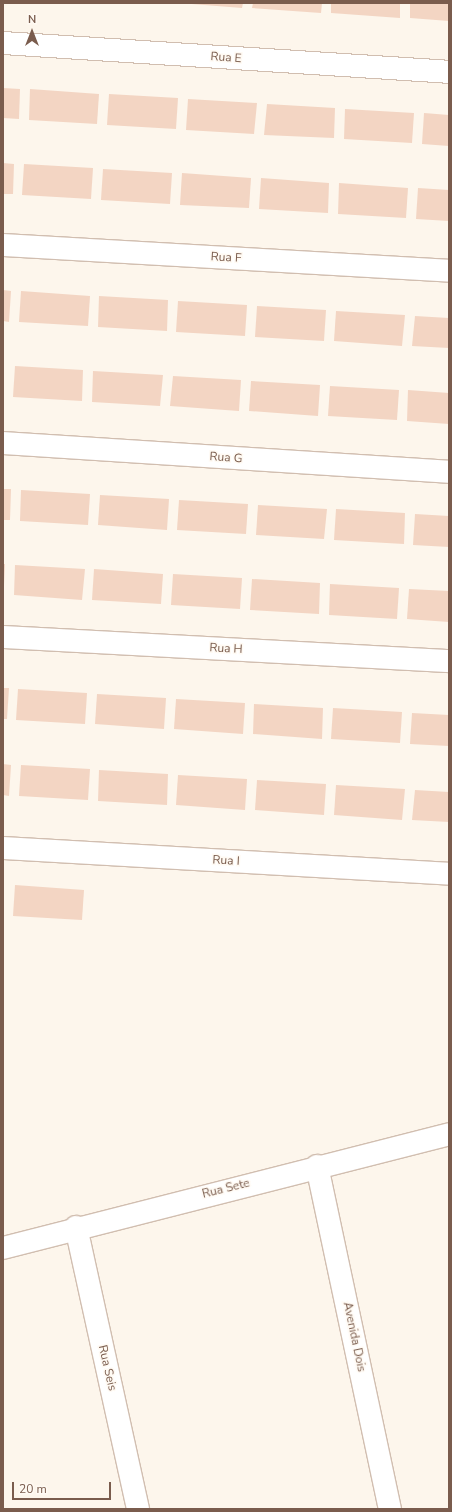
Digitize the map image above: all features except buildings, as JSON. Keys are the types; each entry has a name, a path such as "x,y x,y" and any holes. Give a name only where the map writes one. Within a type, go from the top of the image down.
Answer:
{"street":[{"name":"Rua E","path":"3,44 449,72"},
{"name":"Rua F","path":"3,245 449,271"},
{"name":"Rua G","path":"3,443 449,472"},
{"name":"Rua H","path":"3,637 449,661"},
{"name":"Rua I","path":"3,848 449,874"},
{"name":"Rua Sete","path":"3,1248 76,1227 449,1134"},
{"name":"Avenida Dois","path":"317,1166 390,1509"},
{"name":"Rua Seis","path":"76,1227 138,1509"}]}
